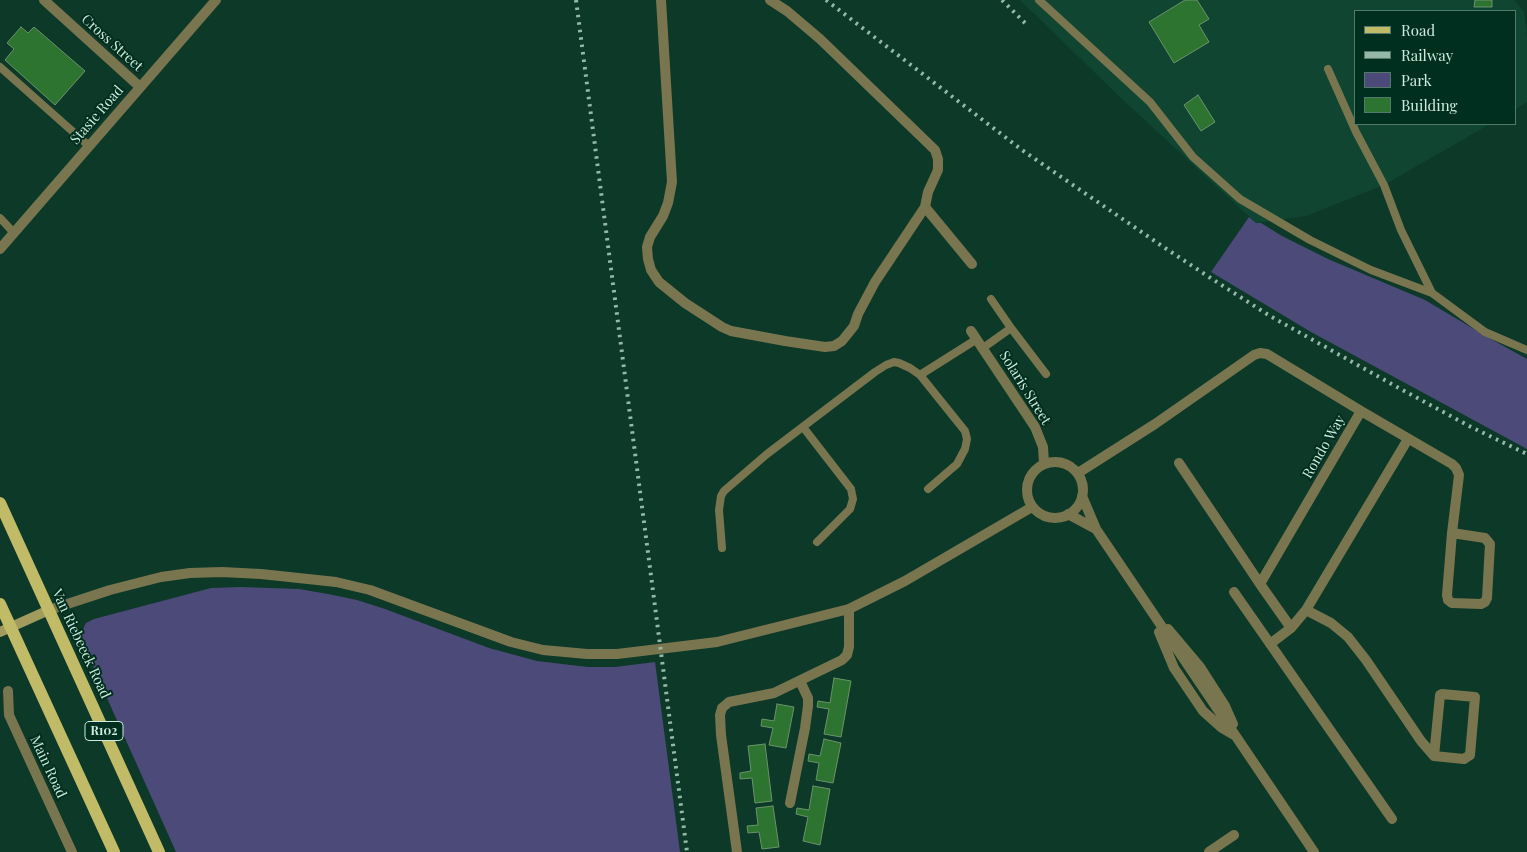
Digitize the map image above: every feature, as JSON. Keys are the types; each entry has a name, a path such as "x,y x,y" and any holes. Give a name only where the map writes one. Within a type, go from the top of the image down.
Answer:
{"main road":[{"name":"Van Riebeeck Road","path":"0,504 159,852"},
{"name":"R102","path":"0,604 6,629 114,852"}],"street":[{"name":"Cross Street","path":"44,0 140,87"},
{"name":"Stasie Road","path":"0,248 216,0"},
{"path":"660,0 672,182 668,203 663,216 650,237 647,247 651,270 659,282 685,303 731,331 785,341 834,346 849,333 875,282 925,207 928,192 938,170 938,159 935,150 820,39 787,11 770,0"},
{"path":"925,207 972,264"},
{"name":"Solaris Street","path":"974,335 1034,427 1043,447 1044,463"},
{"name":"Rondo Way","path":"1078,473 1155,424 1254,355 1260,353 1266,354 1362,411 1260,584"},
{"path":"1362,411 1452,464 1459,474 1452,533 1447,595 1448,600 1452,602 1481,604 1487,598 1490,544 1485,538 1452,533"},
{"path":"1270,644 1291,628 1306,610 1408,439"},
{"path":"1051,461 1066,463 1078,473 1083,486 1082,496 1077,507 1068,514 1058,518 1043,516 1032,507 1026,493 1028,478 1032,472 1044,463 1051,461"},
{"path":"1179,464 1291,628"},
{"path":"1082,496 1096,529 1314,852"},
{"path":"6,629 49,610 110,590 161,577 190,573 222,572 336,582 370,590 511,642 543,650 587,654 617,654 717,642 849,609 905,581 1032,507"},
{"path":"1068,514 1096,529"},
{"path":"1234,592 1392,819"},
{"path":"737,852 721,735 720,714 722,708 728,702 774,694 842,660 848,655 849,609"},
{"path":"1306,610 1332,623 1348,637 1366,660 1420,740 1434,756 1464,759 1470,755 1475,697 1440,695 1434,756"},
{"path":"790,803 808,706 808,698 800,681"},
{"name":"Main Road","path":"8,691 9,715 70,851"},
{"path":"1209,852 1234,835"}],"lane":[{"path":"1039,0 1150,102 1193,157 1240,199 1310,240 1371,270 1432,293 1485,332 1527,350"},
{"path":"0,67 89,146"},
{"path":"1328,69 1356,132 1384,185 1401,230 1432,293"},
{"path":"0,218 14,234"},
{"path":"991,299 1046,374"},
{"path":"983,348 1011,328"},
{"path":"920,375 974,335"},
{"path":"722,548 720,496 724,491 767,454 875,372 894,362 910,368 920,375 965,432 967,438 965,449 957,464 928,489"},
{"path":"803,427 851,490 853,499 850,509 817,542"}],"shaded area":[{"path":"1020,0 1514,0 1524,12 1527,35 1527,102 1517,108 1517,10 1354,10 1354,125 1488,125 1384,185 1306,216 1256,223 1122,99"}],"green space":[{"path":"1249,217 1256,223 1261,223 1282,236 1328,259 1425,300 1527,359 1527,449 1311,332 1211,272"},
{"path":"211,588 299,589 357,600 489,648 537,661 588,667 615,667 655,662 680,852 176,852 81,640 82,631 86,623 94,619"}],"building":[{"path":"1185,0 1197,0 1209,19 1199,25 1209,42 1174,63 1149,22"},
{"path":"1475,0 1492,0 1492,7 1474,7"},
{"path":"21,27 28,33 34,27 85,71 55,105 5,60 14,49 7,43"},
{"path":"1198,95 1215,122 1201,131 1184,105"},
{"path":"834,678 851,681 841,737 824,734 829,709 817,707 818,701 830,703"},
{"path":"777,704 794,707 786,748 769,745 773,728 761,726 762,719 774,721"},
{"path":"824,739 841,743 833,783 816,780 819,763 808,761 809,754 820,756"},
{"path":"765,744 772,801 755,803 752,778 740,779 740,773 751,771 748,746"},
{"path":"813,786 830,789 820,845 803,841 808,817 796,814 797,808 809,810"},
{"path":"773,806 779,847 762,849 759,832 748,833 747,826 758,825 756,808"}],"railway":[{"path":"576,0 687,852"},
{"path":"826,0 1022,150 1209,277 1270,316 1397,387 1471,427 1527,454"},
{"path":"1002,0 1027,25"}]}
